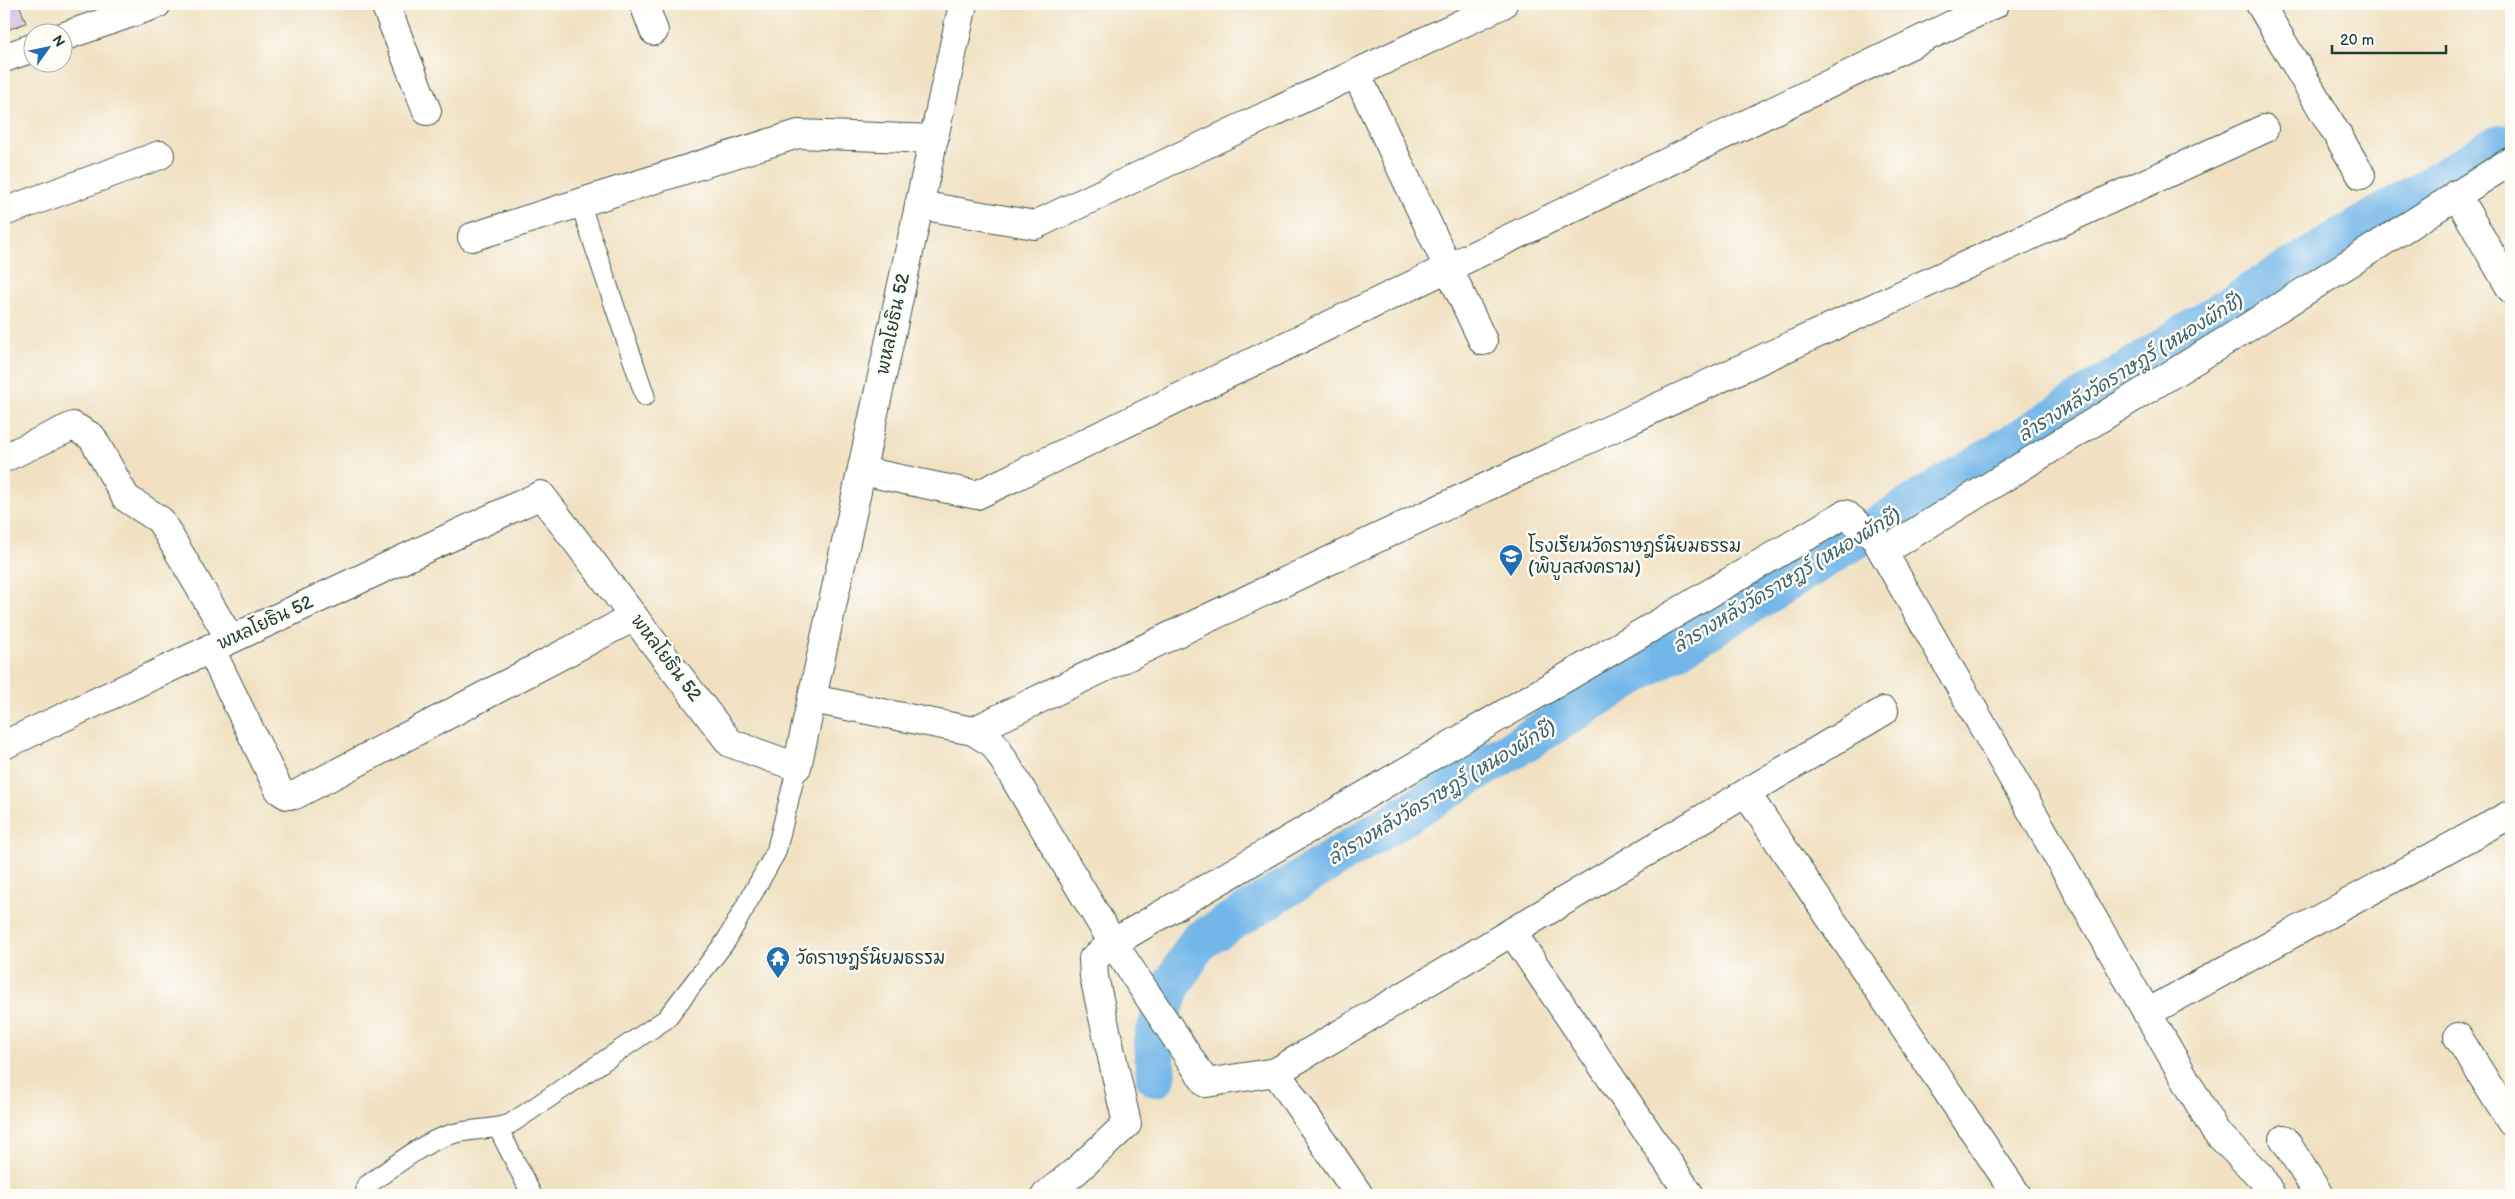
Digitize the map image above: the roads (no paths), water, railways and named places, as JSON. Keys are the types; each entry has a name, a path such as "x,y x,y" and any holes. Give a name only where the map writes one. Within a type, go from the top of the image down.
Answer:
{"street":[{"path":"72,34 157,4"},
{"path":"385,4 426,111"},
{"path":"644,4 654,31"},
{"name":"พหลโยธิน 52","path":"634,617 295,795 287,795 279,790 220,644 541,495 634,617 730,743 797,766 963,4"},
{"path":"919,204 1035,226 1503,4"},
{"path":"862,471 977,494 1995,4"},
{"path":"2260,4 2361,175"},
{"path":"4,58 22,52"},
{"path":"1356,73 1483,341"},
{"path":"973,731 1258,593 1706,383 2264,129"},
{"path":"472,237 798,134 934,139"},
{"path":"6,204 160,155"},
{"path":"1879,545 2237,334 2511,161"},
{"path":"2456,194 2511,290"},
{"path":"4,458 73,426 92,437 126,498 160,520 220,644 4,745"},
{"path":"1046,1195 1076,1171 1127,1124 1094,976 1094,959 1119,951 1845,514 1879,545 2215,1131 2260,1177 2272,1195"},
{"path":"812,699 973,731 994,744 1119,951 1206,1083 1276,1072 1884,711"},
{"path":"1746,792 2017,1195"},
{"path":"2147,1013 2511,814"},
{"path":"1512,932 1690,1195"},
{"path":"2458,1037 2511,1122"},
{"path":"1276,1072 1359,1195"},
{"path":"2284,1139 2319,1195"}],"lane":[{"path":"580,202 645,396"},
{"path":"366,1195 366,1186 400,1161 446,1135 461,1131 498,1128 529,1113 666,1019 726,940 776,852 797,766"},
{"path":"498,1128 532,1195"}],"waterway":[{"name":"ลำรางหลังวัดราษฎร์ (หนองผักชี)","path":"1156,1077 1153,1041 1169,990 1198,942 2023,437 2250,293 2500,144"}],"place":[{"name":"โรงเรียนวัดราษฎร์นิยมธรรม (พิบูลสงคราม)","path":"1511,577"},
{"name":"วัดราษฎร์นิยมธรรม","path":"778,979"}]}
